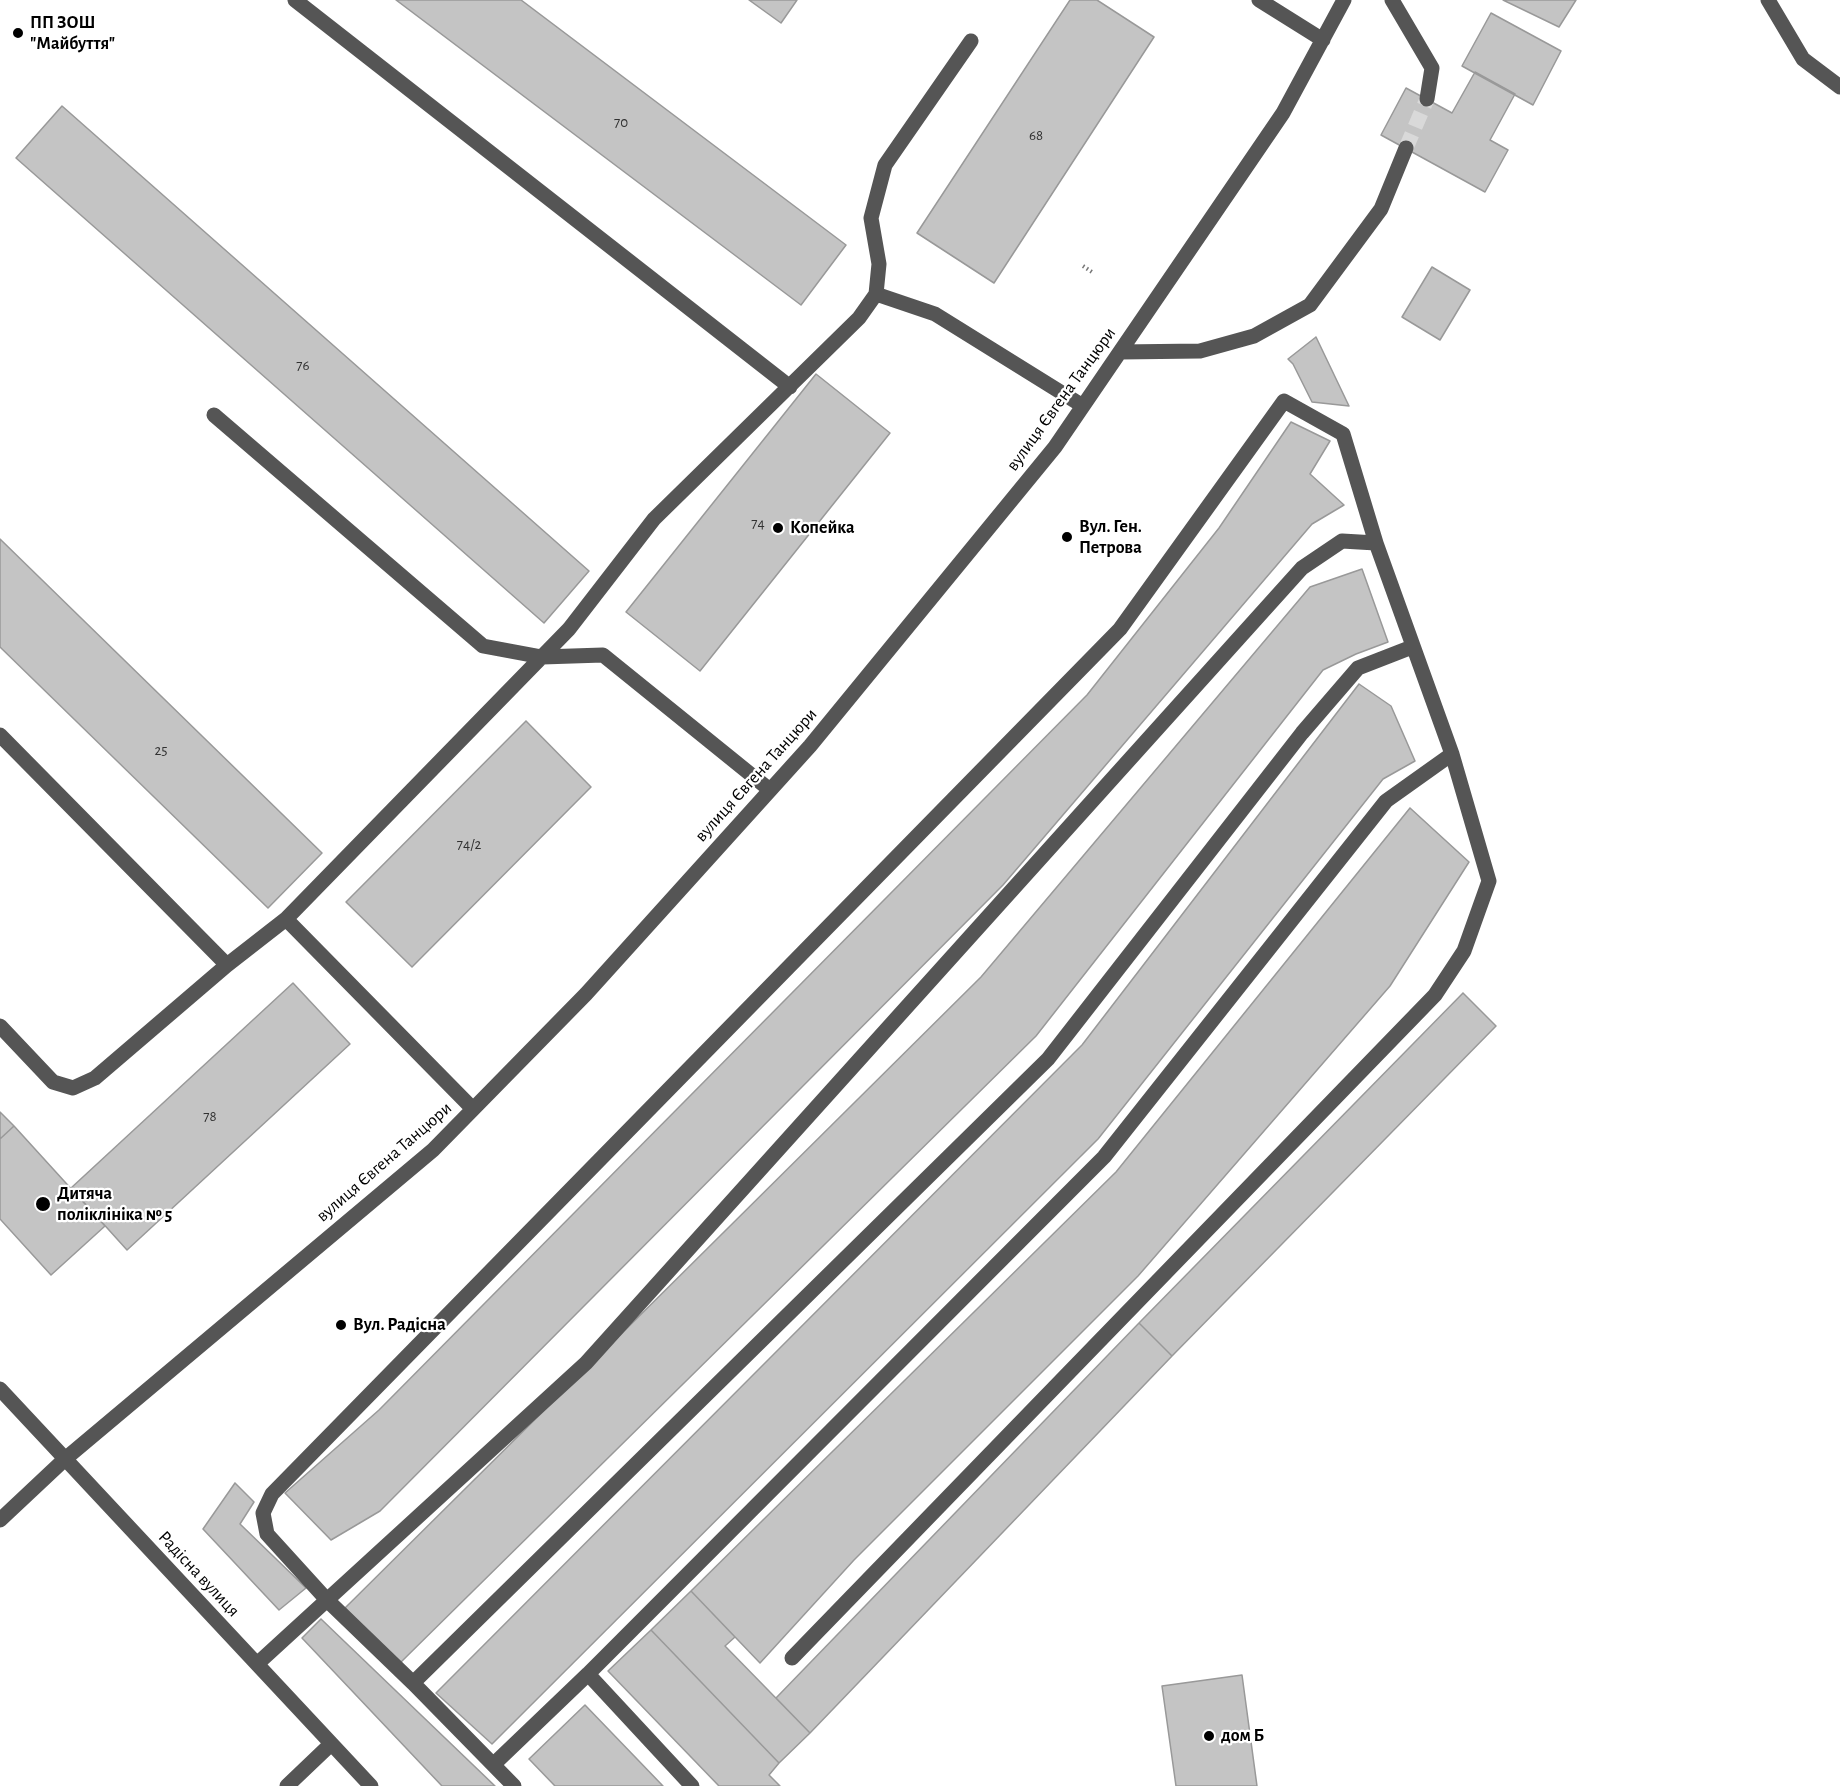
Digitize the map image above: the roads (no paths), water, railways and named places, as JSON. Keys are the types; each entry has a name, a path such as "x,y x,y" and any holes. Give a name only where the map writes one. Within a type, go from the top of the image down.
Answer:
{"street":[{"path":"295,0 790,387"},
{"path":"1258,0 1323,40"},
{"name":"вулиця Євгена Танцюри","path":"0,1520 65,1460 433,1150 586,994 810,746 1048,455 1283,113 1344,0"},
{"path":"1392,0 1432,68 1427,99"},
{"path":"1768,0 1803,59 1840,87"},
{"path":"0,1026 53,1082 74,1088 95,1078 227,965 286,919 569,629 654,519 859,318 876,294 879,264 871,218 885,165 971,41"},
{"path":"1120,352 1200,351 1254,336 1310,305 1381,209 1406,148"},
{"path":"876,294 934,314 1083,406"},
{"path":"514,1786 413,1683 327,1600 267,1533 263,1514 272,1494 1120,629 1284,401 1343,435 1376,543 1452,754 1489,881 1464,951 1435,995 792,1658"},
{"path":"214,415 483,646 542,657 603,655 770,790"},
{"path":"257,1664 586,1363 1302,568 1342,541 1376,543"},
{"path":"413,1683 1048,1059 1302,733 1358,668 1412,647"},
{"path":"0,735 227,965"},
{"path":"494,1764 588,1674 1104,1157 1386,801 1452,754"},
{"path":"286,919 473,1109"},
{"name":"Радісна вулиця","path":"0,1389 371,1786"},
{"path":"588,1674 692,1786"},
{"path":"287,1786 331,1744"}],"tunnel":[{"path":"1406,148 1427,99"}],"place":[{"name":"ПП ЗОШ \"Майбуття\"","path":"18,33"},
{"name":"Копейка","path":"778,528"},
{"name":"Вул. Ген. Петрова","path":"1067,537"},
{"name":"Дитяча поліклініка № 5","path":"43,1204"},
{"name":"Вул. Радісна","path":"341,1325"},
{"name":"дом Б","path":"1209,1736"}]}
